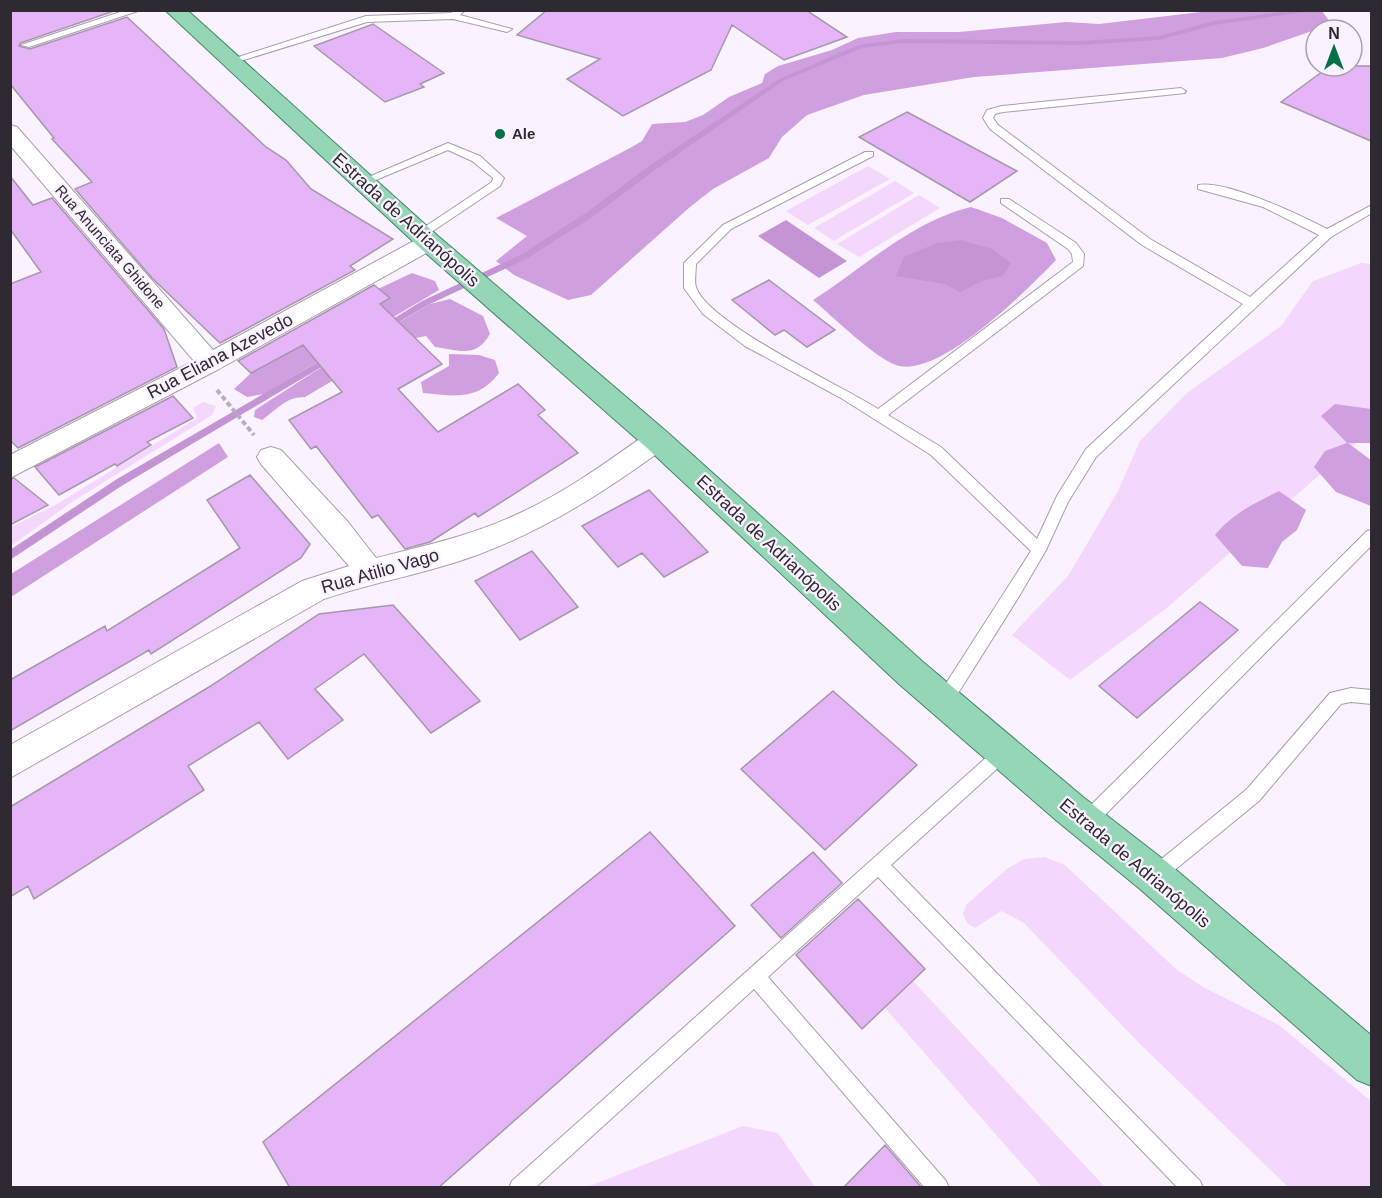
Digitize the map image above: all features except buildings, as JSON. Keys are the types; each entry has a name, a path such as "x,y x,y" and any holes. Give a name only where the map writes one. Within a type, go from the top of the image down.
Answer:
{"main road":[{"name":"Estrada de Adrianópolis","path":"176,10 362,182 657,440 881,646 1086,822 1154,876 1371,1065"}],"street":[{"name":"Rua Anunciata Ghidone","path":"13,139 210,373"},
{"name":"Rua Eliana Azevedo","path":"10,468 210,373 431,244"},
{"name":"Rua Atilio Vago","path":"10,763 313,590 370,571 466,547 531,521 596,484 657,440"},
{"path":"271,457 338,530 370,571"}],"lane":[{"path":"26,45 137,10"},
{"path":"231,61 366,19 457,13 507,29"},
{"path":"1181,91 1002,108 991,112 988,118 994,127 1146,242 1251,303"},
{"path":"362,182 448,146 493,170 499,178 496,184 431,244"},
{"path":"869,154 727,227 690,263 690,288 707,311 749,344 846,395 936,451 1039,550"},
{"path":"1202,187 1238,193 1266,203 1327,234"},
{"path":"879,416 1079,263 1078,254 1072,246 1005,201"},
{"path":"944,701 1039,550 1062,500 1091,453 1327,234 1371,208"},
{"path":"1086,822 1371,535"},
{"path":"1154,876 1253,795 1336,698 1351,695 1371,697"},
{"path":"519,1188 1004,752"},
{"path":"878,864 1193,1188"},
{"path":"755,976 939,1188"}],"path":[{"path":"210,373 271,457"}],"shaded area":[{"path":"1218,10 1322,11 1327,18 1304,18 1304,34 1263,48 1222,58 974,77 864,95 807,115 782,137 769,158 713,189 591,295 568,300 514,275 496,261 527,236 496,218 642,141 652,124 685,122 703,115 729,97 762,83 765,74 778,66 832,50 858,38 896,32 959,32 1066,22 1099,24"},
{"path":"868,166 890,179 808,225 786,211"},
{"path":"895,181 914,193 834,241 814,228"},
{"path":"919,195 940,208 859,257 837,244"},
{"path":"971,207 1002,218 1047,243 1056,260 1004,310 958,346 935,359 914,366 896,365 866,346 813,300 908,234 949,214"},
{"path":"786,220 847,261 819,278 758,236"},
{"path":"961,240 992,249 1011,263 1003,276 982,281 960,292 945,284 896,276 904,257 937,243"},
{"path":"1361,263 1371,264 1371,430 1168,607 1070,680 1012,635 1068,576 1117,493 1140,441 1188,392 1281,326 1313,281"},
{"path":"412,273 435,281 439,290 264,394 247,397 234,389 251,373 389,299 378,289"},
{"path":"450,299 483,316 490,334 479,347 459,351 435,347 426,336 400,341 305,397 287,401 262,420 254,417 255,410 314,372 430,304"},
{"path":"449,354 479,355 495,360 499,373 483,388 465,395 423,393 421,382 449,366"},
{"path":"203,402 216,406 212,415 72,502 11,546 11,527 57,504 197,418 193,408"},
{"path":"1335,404 1371,409 1371,443 1348,443 1371,460 1371,506 1336,492 1314,467 1325,451 1347,443 1321,416"},
{"path":"219,443 228,457 11,597 11,574"},
{"path":"1279,491 1306,510 1297,530 1282,542 1268,568 1242,566 1215,535 1236,515"},
{"path":"1045,857 1065,865 1176,969 1203,987 1279,1025 1371,1101 1371,1187 1288,1187 1140,1044 1024,923 1001,911 975,928 968,924 963,914 966,905 1008,868 1025,859"},
{"path":"913,981 1105,1187 1042,1187 885,1008"},
{"path":"743,1126 778,1133 815,1187 587,1187"}],"waterway":[{"path":"384,327 425,303 525,256 589,215 652,168 781,80 861,46 903,41 1080,43 1159,38 1214,23 1315,10"},
{"path":"10,556 120,482 332,357"}],"place":[{"name":"Ale","path":"500,134"}]}
